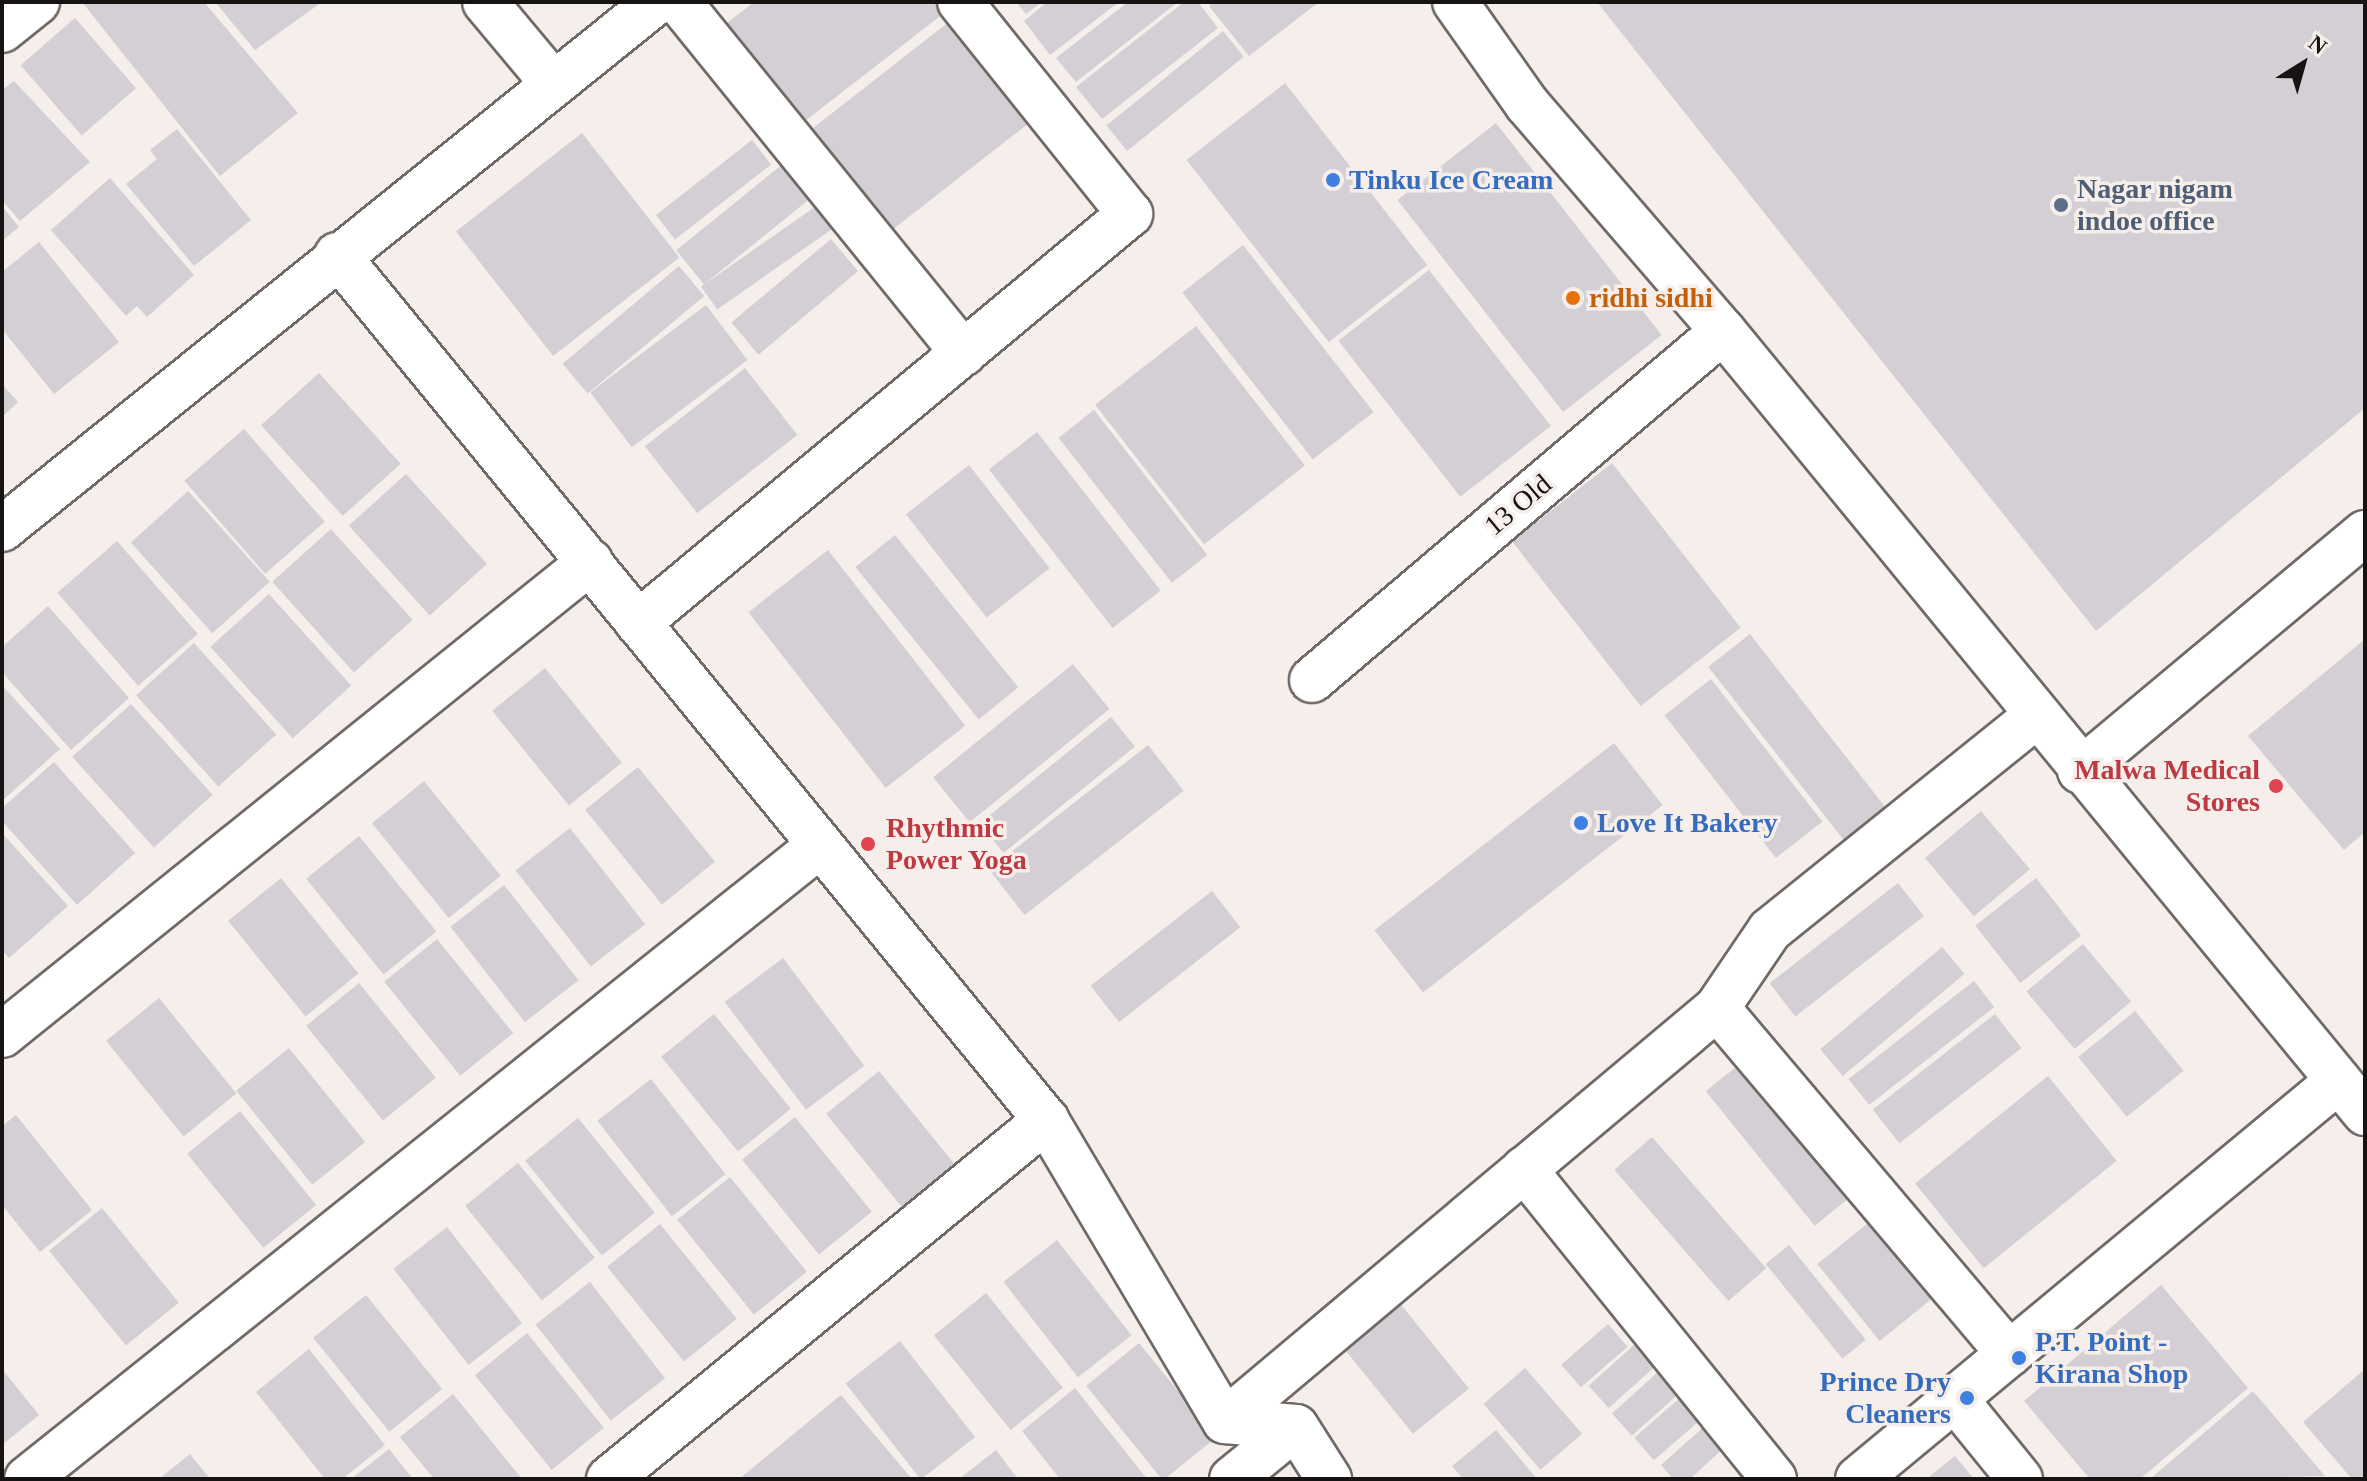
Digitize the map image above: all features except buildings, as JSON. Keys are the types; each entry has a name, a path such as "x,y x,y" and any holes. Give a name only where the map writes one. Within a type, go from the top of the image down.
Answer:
{"street":[{"path":"2,30 37,2"},
{"path":"485,2 551,81"},
{"path":"2,529 551,81 656,2"},
{"path":"679,2 963,353"},
{"path":"638,623 1130,214 960,2"},
{"path":"1455,2 1527,104 1723,331 2035,717 2352,1097 2009,1354 1858,1479"},
{"path":"337,255 1046,1120 1225,1421"},
{"name":"13 Old","path":"1312,680 1723,331"},
{"path":"2080,771 2365,533"},
{"path":"2,1035 590,562"},
{"path":"1225,1421 1717,1008 1770,930 2035,717"},
{"path":"27,1479 820,845"},
{"path":"1717,1008 2009,1354"},
{"path":"609,1479 1046,1120"},
{"path":"1524,1169 1774,1479"},
{"path":"1955,1399 2020,1479"},
{"path":"1225,1421 1296,1427"},
{"path":"1232,1479 1296,1427"},
{"path":"1296,1427 1329,1479"}],"place":[{"name":"Tinku Ice Cream","path":"1333,180"},
{"name":"Nagar nigam indoe office","path":"2061,205"},
{"name":"ridhi sidhi","path":"1573,298"},
{"name":"Malwa Medical Stores","path":"2276,786"},
{"name":"Love It Bakery","path":"1581,823"},
{"name":"Rhythmic Power Yoga","path":"868,844"},
{"name":"P.T. Point - Kirana Shop","path":"2019,1358"},
{"name":"Prince Dry Cleaners","path":"1967,1398"}]}
